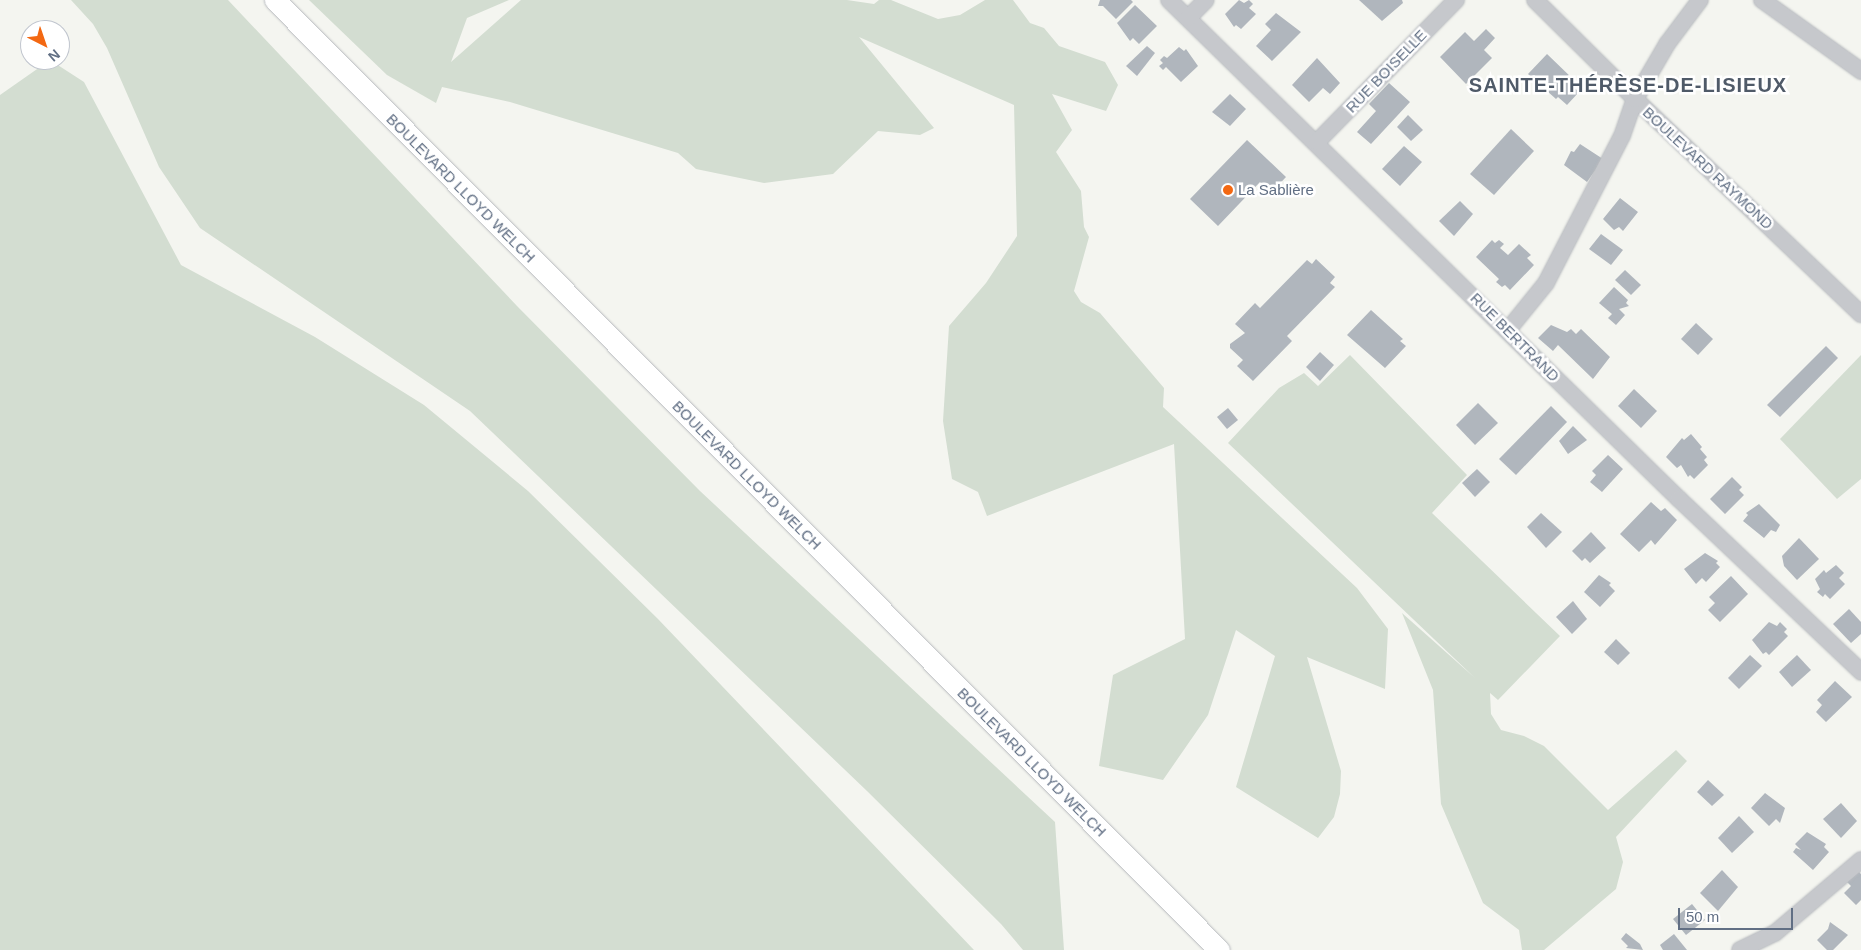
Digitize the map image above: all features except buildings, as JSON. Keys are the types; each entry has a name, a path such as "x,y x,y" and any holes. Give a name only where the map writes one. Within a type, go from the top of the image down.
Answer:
{"main road":[{"name":"BOULEVARD LLOYD WELCH","path":"275,0 1219,950"}],"street":[{"name":"RUE BERTRAND","path":"1170,0 1317,142 1679,499 1861,672"},
{"path":"1188,18 1206,0"},
{"name":"RUE BOISELLE","path":"1317,142 1456,0"},
{"name":"BOULEVARD RAYMOND","path":"1535,0 1635,99 1861,314"},
{"path":"1508,330 1546,283 1622,136 1635,99 1668,44 1700,0"},
{"path":"1762,0 1861,71"},
{"path":"1740,950 1775,933 1861,860"}],"shaded area":[{"path":"71,0 228,0 517,306 700,491 1055,822 1064,950 1023,950 1001,924 867,791 470,411 200,228 159,167 107,48 93,24"},
{"path":"309,0 509,0 467,18 451,62 521,0 847,0 874,4 879,0 891,0 938,19 960,15 985,0 1013,0 1030,23 1044,28 1059,46 1105,62 1118,85 1106,111 1052,94 1072,130 1056,152 1081,191 1084,227 1089,237 1074,291 1081,302 1100,313 1164,388 1163,407 1357,588 1388,629 1385,689 1307,657 1341,771 1340,794 1334,817 1318,838 1236,787 1275,656 1236,630 1208,715 1163,780 1099,766 1113,675 1185,639 1174,444 987,516 978,492 952,479 943,421 949,326 986,283 1017,236 1014,105 859,37 934,128 920,135 878,131 833,174 764,183 696,169 678,153 510,102 442,87 436,103 387,75"},
{"path":"36,70 65,70 84,82 181,265 315,337 424,405 528,491 658,619 974,950 0,950 0,95"},
{"path":"1350,355 1467,475 1432,513 1560,636 1498,700 1490,693 1491,714 1501,730 1524,736 1544,746 1608,810 1676,750 1687,761 1616,837 1623,862 1616,889 1544,950 1522,950 1519,930 1483,903 1441,804 1433,690 1402,613 1475,678 1228,443 1279,388 1304,373 1318,386"},
{"path":"1861,355 1861,479 1837,499 1780,439"}],"place":[{"name":"La Sablière","path":"1228,190"}],"district":[{"name":"SAINTE-THÉRÈSE-DE-LISIEUX","path":"1628,85"}]}
